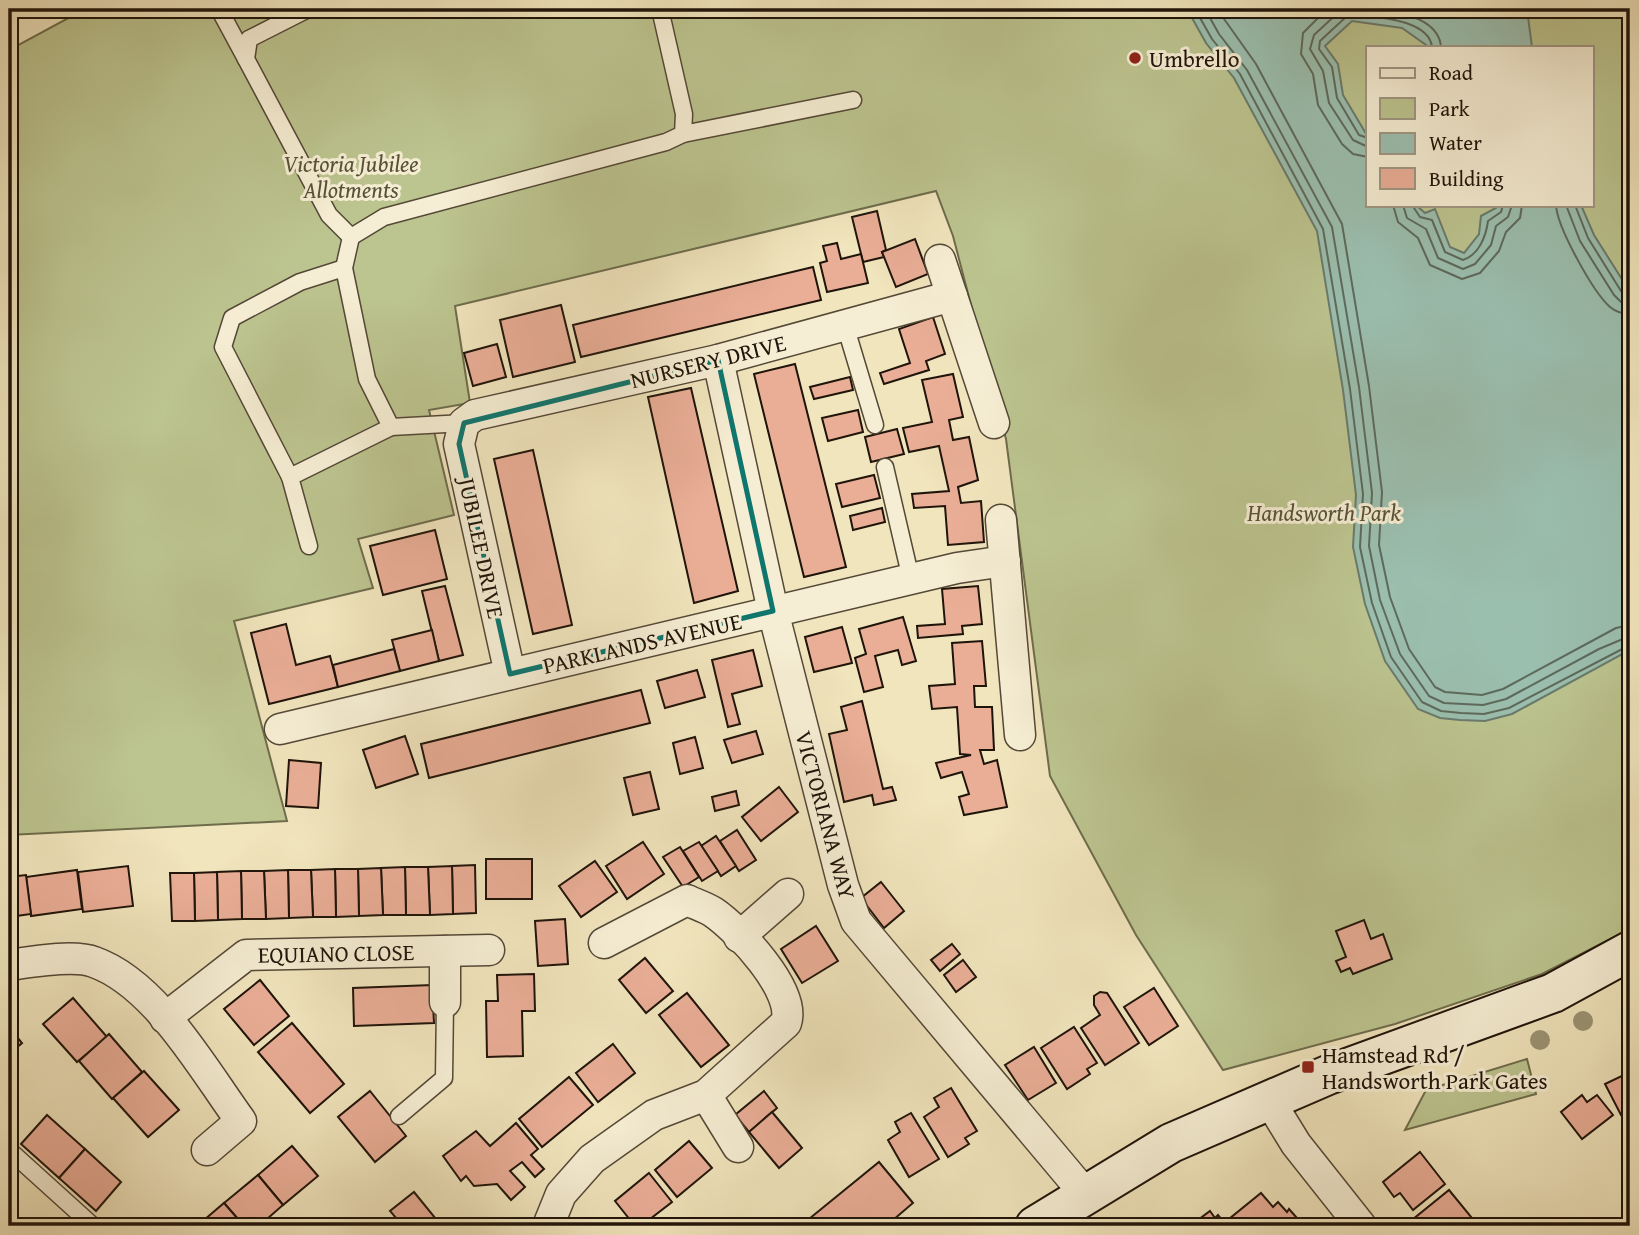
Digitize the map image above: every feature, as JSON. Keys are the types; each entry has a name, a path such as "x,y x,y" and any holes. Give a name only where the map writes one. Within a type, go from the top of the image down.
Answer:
{"main road":[{"path":"1035,1226 1171,1143 1328,1075 1553,993 1630,951"},
{"path":"1269,1100 1344,1090 1485,1048 1550,1023 1630,978"}],"street":[{"path":"940,260 994,423"},
{"name":"NURSERY DRIVE","path":"464,422 475,415 718,360 952,296"},
{"name":"VICTORIANA WAY","path":"718,360 773,611 843,885 856,921 1086,1195"},
{"name":"JUBILEE DRIVE","path":"464,422 459,444 510,674"},
{"path":"1001,520 1020,735"},
{"name":"PARKLANDS AVENUE","path":"281,729 773,611 911,579 1005,561"},
{"path":"739,937 788,894"},
{"path":"548,1226 561,1194 592,1160 653,1115 706,1095 786,1023 789,1014 784,993 760,959 713,913 687,900 604,943"},
{"name":"EQUIANO CLOSE","path":"164,1018 246,955 489,950"},
{"name":"EQUIANO CLOSE","path":"445,951 445,1002"},
{"path":"9,965 36,961 91,960 123,976 164,1018 241,1121 208,1150"},
{"path":"706,1095 738,1147"},
{"path":"1269,1100 1296,1144 1361,1226"}],"lane":[{"path":"219,9 329,215 351,237"},
{"path":"246,59 248,39 308,9"},
{"path":"660,9 684,114 683,134"},
{"path":"391,427 367,379 344,268 351,237 384,217 666,142 683,134 853,100"},
{"path":"309,546 290,477 223,346 232,318 300,282 344,268"},
{"path":"845,325 874,425"},
{"path":"290,477 391,427 464,422"},
{"path":"885,467 911,579"},
{"path":"399,1116 444,1078 445,1002"},
{"path":"9,1150 93,1226"}],"highlighted area":[{"path":"718,360 773,611 510,674 459,444 464,423"}],"green space":[{"path":"85,9 1630,9 1630,929 1542,974 1395,1024 1223,1070 1136,935 1050,776 1006,439 953,236 936,191 455,306 470,403 429,410 454,515 358,539 373,588 234,621 287,821 9,835 9,50"},
{"path":"1527,1059 1536,1094 1405,1130 1426,1090"}],"water":[{"path":"1187,9 1527,9 1532,46 1428,46 1402,28 1352,21 1325,46 1338,64 1343,95 1366,134 1366,206 1417,206 1425,213 1435,209 1450,247 1464,253 1479,234 1481,216 1499,206 1581,206 1594,235 1630,292 1630,650 1512,714 1485,721 1460,720 1440,718 1418,709 1385,661 1365,604 1353,547 1356,495 1343,390 1317,231 1234,78 1206,43"}],"building":[{"path":"877,211 886,250 882,252 884,257 863,262 852,217"},
{"path":"915,239 928,274 896,287 882,252"},
{"path":"837,243 841,259 861,254 868,283 827,292 820,263 827,261 823,246"},
{"path":"813,267 821,300 581,357 573,325"},
{"path":"561,305 575,362 513,377 500,320"},
{"path":"933,317 945,354 926,361 929,370 884,384 880,373 910,363 899,329"},
{"path":"497,344 506,377 473,386 464,353"},
{"path":"795,364 846,567 804,577 754,374"},
{"path":"953,374 963,417 949,420 953,440 969,437 978,480 958,487 961,503 981,501 984,542 948,545 945,506 914,508 912,494 949,491 939,446 909,452 903,428 932,422 922,380"},
{"path":"850,377 853,390 814,399 810,387"},
{"path":"691,388 738,591 694,603 648,397"},
{"path":"858,410 863,432 828,441 822,418"},
{"path":"897,429 904,454 871,462 865,437"},
{"path":"533,450 572,625 533,634 494,459"},
{"path":"874,475 880,498 842,507 836,484"},
{"path":"882,508 885,522 853,530 850,516"},
{"path":"435,530 447,579 383,595 370,546"},
{"path":"445,586 463,655 439,661 422,591"},
{"path":"978,586 982,624 962,626 963,634 918,638 917,626 945,624 942,589"},
{"path":"903,617 916,661 902,665 898,650 875,656 883,687 864,692 855,658 866,654 859,629"},
{"path":"286,624 296,665 330,656 338,687 269,704 251,633"},
{"path":"842,627 852,663 814,672 805,637"},
{"path":"432,630 439,661 400,671 392,640"},
{"path":"982,641 986,686 974,686 975,707 992,707 994,750 980,750 984,764 997,760 1007,807 964,815 959,797 969,794 962,772 941,778 936,763 971,755 960,754 957,707 932,709 929,686 955,684 952,643"},
{"path":"394,649 400,671 338,687 333,665"},
{"path":"753,650 762,686 732,694 740,724 728,727 712,660"},
{"path":"697,670 705,697 665,708 657,681"},
{"path":"641,690 650,723 429,778 421,744"},
{"path":"862,701 883,789 892,787 896,800 874,805 872,795 844,802 829,734 847,730 841,707"},
{"path":"756,731 763,754 732,763 724,740"},
{"path":"405,736 418,774 376,788 363,750"},
{"path":"695,737 703,768 680,774 673,743"},
{"path":"289,760 321,763 318,808 286,806"},
{"path":"650,772 659,809 633,815 624,778"},
{"path":"779,787 798,812 761,841 742,817"},
{"path":"736,791 739,805 715,811 712,797"},
{"path":"737,830 756,860 739,871 720,841"},
{"path":"716,836 736,866 721,876 701,846"},
{"path":"643,842 664,874 627,899 606,866"},
{"path":"699,842 718,871 702,881 683,851"},
{"path":"680,847 699,877 683,887 663,857"},
{"path":"486,859 532,859 532,899 486,899"},
{"path":"595,861 617,892 581,917 559,886"},
{"path":"475,865 476,913 453,914 452,866"},
{"path":"128,866 133,906 83,912 78,872"},
{"path":"452,866 453,914 430,915 428,867"},
{"path":"405,867 428,867 430,915 406,915"},
{"path":"405,867 406,915 383,915 381,868"},
{"path":"381,868 383,915 359,916 358,869"},
{"path":"335,869 358,869 359,916 336,917"},
{"path":"335,869 336,917 313,917 311,870"},
{"path":"77,870 82,909 31,916 26,877"},
{"path":"288,870 311,870 313,917 289,918"},
{"path":"288,870 289,918 266,919 264,871"},
{"path":"241,871 264,871 266,919 242,919"},
{"path":"241,871 242,919 218,920 217,872"},
{"path":"217,872 218,920 195,921 194,873"},
{"path":"170,873 194,873 195,921 172,921"},
{"path":"26,875 31,914 9,917 9,877"},
{"path":"881,882 904,911 884,928 861,898"},
{"path":"565,919 568,964 538,966 535,921"},
{"path":"1364,920 1371,939 1383,934 1392,959 1353,974 1350,968 1341,972 1336,961 1346,957 1336,931"},
{"path":"816,926 838,961 802,983 781,949"},
{"path":"952,944 960,954 940,971 931,960"},
{"path":"645,958 673,991 646,1013 619,980"},
{"path":"963,960 976,977 956,992 944,975"},
{"path":"534,974 535,1011 522,1011 523,1056 487,1057 486,1001 498,1001 497,975"},
{"path":"260,980 289,1016 254,1045 224,1009"},
{"path":"432,985 434,1023 354,1026 353,988"},
{"path":"1154,988 1178,1026 1149,1045 1124,1007"},
{"path":"1100,992 1107,993 1139,1043 1105,1065 1081,1028 1100,1015 1094,1005 1094,996"},
{"path":"687,993 729,1045 701,1067 659,1015"},
{"path":"73,998 107,1037 77,1062 43,1024"},
{"path":"292,1023 344,1084 310,1113 258,1052"},
{"path":"9,1027 22,1043 9,1054"},
{"path":"1074,1027 1097,1063 1087,1069 1090,1074 1067,1089 1041,1048"},
{"path":"109,1034 142,1072 112,1099 79,1061"},
{"path":"613,1044 635,1073 598,1102 576,1073"},
{"path":"1034,1047 1056,1083 1028,1100 1005,1065"},
{"path":"144,1071 179,1110 148,1137 113,1098"},
{"path":"1630,1072 1630,1111 1621,1115 1605,1084"},
{"path":"569,1077 593,1105 542,1147 519,1119"},
{"path":"951,1088 977,1131 965,1138 969,1144 948,1157 924,1117 939,1107 934,1098"},
{"path":"370,1091 406,1136 375,1162 338,1117"},
{"path":"764,1091 777,1108 749,1132 735,1115"},
{"path":"1582,1095 1587,1102 1597,1095 1613,1115 1582,1139 1561,1112"},
{"path":"772,1112 802,1148 779,1168 749,1132"},
{"path":"911,1113 939,1159 909,1177 888,1140 900,1132 895,1122"},
{"path":"47,1115 85,1149 59,1178 21,1144"},
{"path":"516,1123 538,1149 531,1155 544,1169 535,1177 522,1162 510,1171 525,1187 511,1200 497,1184 474,1186 466,1176 461,1181 443,1156 476,1131 490,1146"},
{"path":"689,1141 712,1168 677,1197 655,1170"},
{"path":"292,1146 318,1176 283,1205 258,1175"},
{"path":"85,1149 121,1182 96,1211 59,1178"},
{"path":"1420,1152 1445,1184 1413,1210 1400,1193 1394,1197 1383,1182"},
{"path":"879,1162 913,1203 886,1226 807,1226 804,1223"},
{"path":"649,1173 672,1202 641,1226 635,1226 615,1201"},
{"path":"258,1175 283,1205 259,1226 244,1226 224,1203"},
{"path":"1449,1190 1472,1218 1462,1226 1417,1226 1412,1220"},
{"path":"414,1192 436,1219 429,1224 431,1226 388,1226 397,1219 390,1211"},
{"path":"1261,1193 1273,1207 1278,1202 1287,1212 1289,1209 1304,1226 1235,1226 1229,1219"},
{"path":"224,1203 244,1226 197,1226"},
{"path":"1210,1211 1215,1218 1218,1215 1227,1226 1190,1226"}],"place":[{"name":"Umbrello","path":"1135,58"},
{"name":"Hamstead Rd / Handsworth Park Gates","path":"1308,1067"}],"park label":[{"name":"Victoria Jubilee Allotments","path":"351,176"},
{"name":"Handsworth Park","path":"1324,512"}]}
